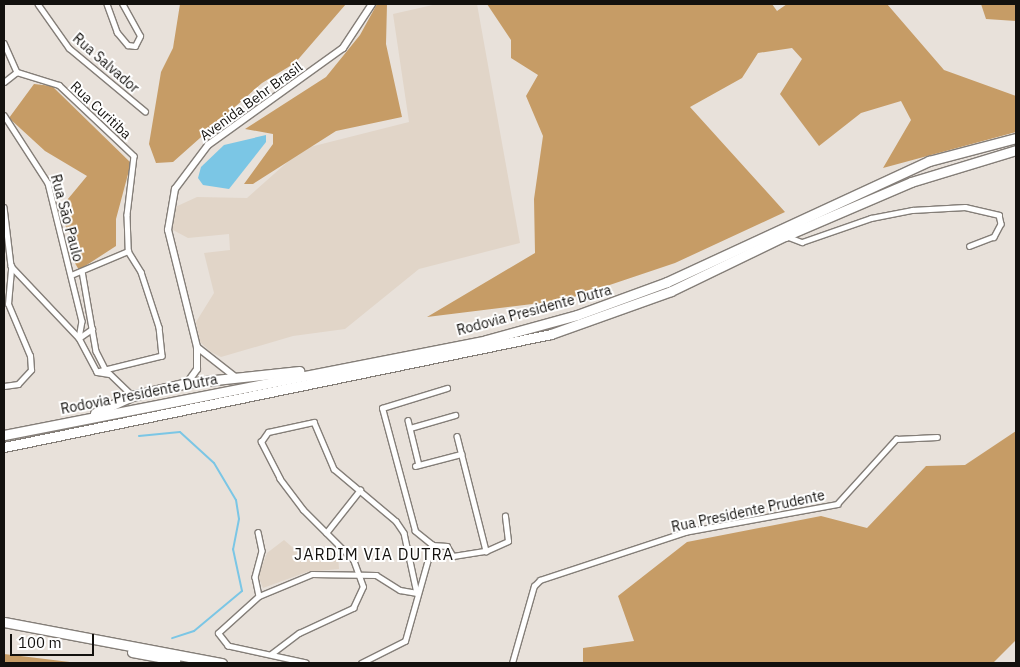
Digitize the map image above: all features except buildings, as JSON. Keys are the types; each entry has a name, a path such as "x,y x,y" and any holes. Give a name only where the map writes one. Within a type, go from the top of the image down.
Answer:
{"highway":[{"name":"Rodovia Presidente Dutra","path":"4,435 324,370 486,340 585,312 667,282 929,161 1016,138"},
{"name":"Rodovia Presidente Dutra","path":"4,447 551,334 671,291 785,236 912,182 1016,150"},
{"path":"74,421 132,396 187,383 234,376 324,370"},
{"path":"4,622 222,663"},
{"path":"4,627 174,662 192,663"},
{"path":"141,654 147,663"}],"street":[{"name":"Rua Salvador","path":"38,4 69,48 145,111"},
{"path":"107,4 116,32 128,45 135,46 140,36 122,4"},
{"name":"Avenida Behr Brasil","path":"187,383 197,369 197,347 168,230 175,189 208,145 343,48 372,4"},
{"path":"4,43 17,72 4,82"},
{"name":"Rua Curitiba","path":"17,72 59,85 134,156 126,215 128,251"},
{"name":"Rua São Paulo","path":"4,115 48,183 82,321 79,338"},
{"path":"4,207 11,266 8,304 30,356 31,370 18,384 4,386"},
{"path":"785,236 802,242 871,218 912,210 965,207 999,214 1001,224 994,237 970,246"},
{"path":"71,276 128,251 141,272 164,352 158,358 98,372"},
{"path":"11,266 79,338 98,372"},
{"name":"Rua São Paulo","path":"82,271 92,329 105,369 132,396"},
{"path":"79,338 92,329"},
{"path":"197,347 234,376"},
{"path":"98,372 109,374"},
{"path":"447,388 382,408 415,531 432,545 447,546 453,556 486,551 508,541 505,516"},
{"path":"410,428 455,416"},
{"path":"408,420 417,466 461,454"},
{"path":"270,654 299,633 354,608 363,587 359,572 326,533 293,500 261,442 268,432 314,424 334,469 360,490 404,533 417,593"},
{"path":"457,436 486,551"},
{"name":"Rua Presidente Prudente","path":"512,663 534,586 540,580 685,532 836,504 896,439 937,437"},
{"path":"326,533 360,490"},
{"path":"258,532 262,551 255,577 259,596"},
{"path":"361,663 405,641 432,545"},
{"path":"306,663 228,646 218,637 220,628 259,596 312,574 359,572 380,576 400,590 417,593"}],"shaded area":[{"path":"180,4 346,4 295,63 262,83 173,162 156,163 149,144 161,72 173,48"},
{"path":"377,4 387,4 386,44 402,117 336,131 253,184 244,184 273,144 273,134 245,129 326,77 360,35"},
{"path":"437,4 477,4 520,243 419,269 345,329 293,336 221,357 211,352 200,342 196,322 214,293 204,253 230,250 229,234 188,238 173,230 173,208 197,197 247,198 302,149 409,122 393,14"},
{"path":"487,4 772,4 777,11 787,4 887,4 944,70 1016,96 1016,132 883,168 911,120 901,101 861,113 819,146 780,94 802,59 792,48 758,53 742,78 690,107 785,212 675,263 565,300 427,317 535,253 534,199 543,136 526,96 538,75 511,58 511,40"},
{"path":"981,4 1016,4 1016,21 986,19"},
{"path":"34,84 52,86 131,163 116,219 116,246 79,270 69,253 69,233 58,211 87,176 45,151 9,118"},
{"path":"1016,431 1016,640 993,663 583,663 583,648 634,641 618,596 687,542 821,516 867,528 926,466 965,465"},
{"path":"284,540 306,559 338,554 339,569 307,572 263,588 258,576 267,553"},
{"path":"4,654 78,663 4,663"}],"water":[{"path":"266,135 266,142 229,189 203,185 198,178 201,167 224,145"}],"waterway":[{"path":"139,436 180,432 214,463 236,500 239,519 233,549 242,591 194,631 172,638"}],"district":[{"name":"JARDIM VIA DUTRA","path":"374,554"}]}
